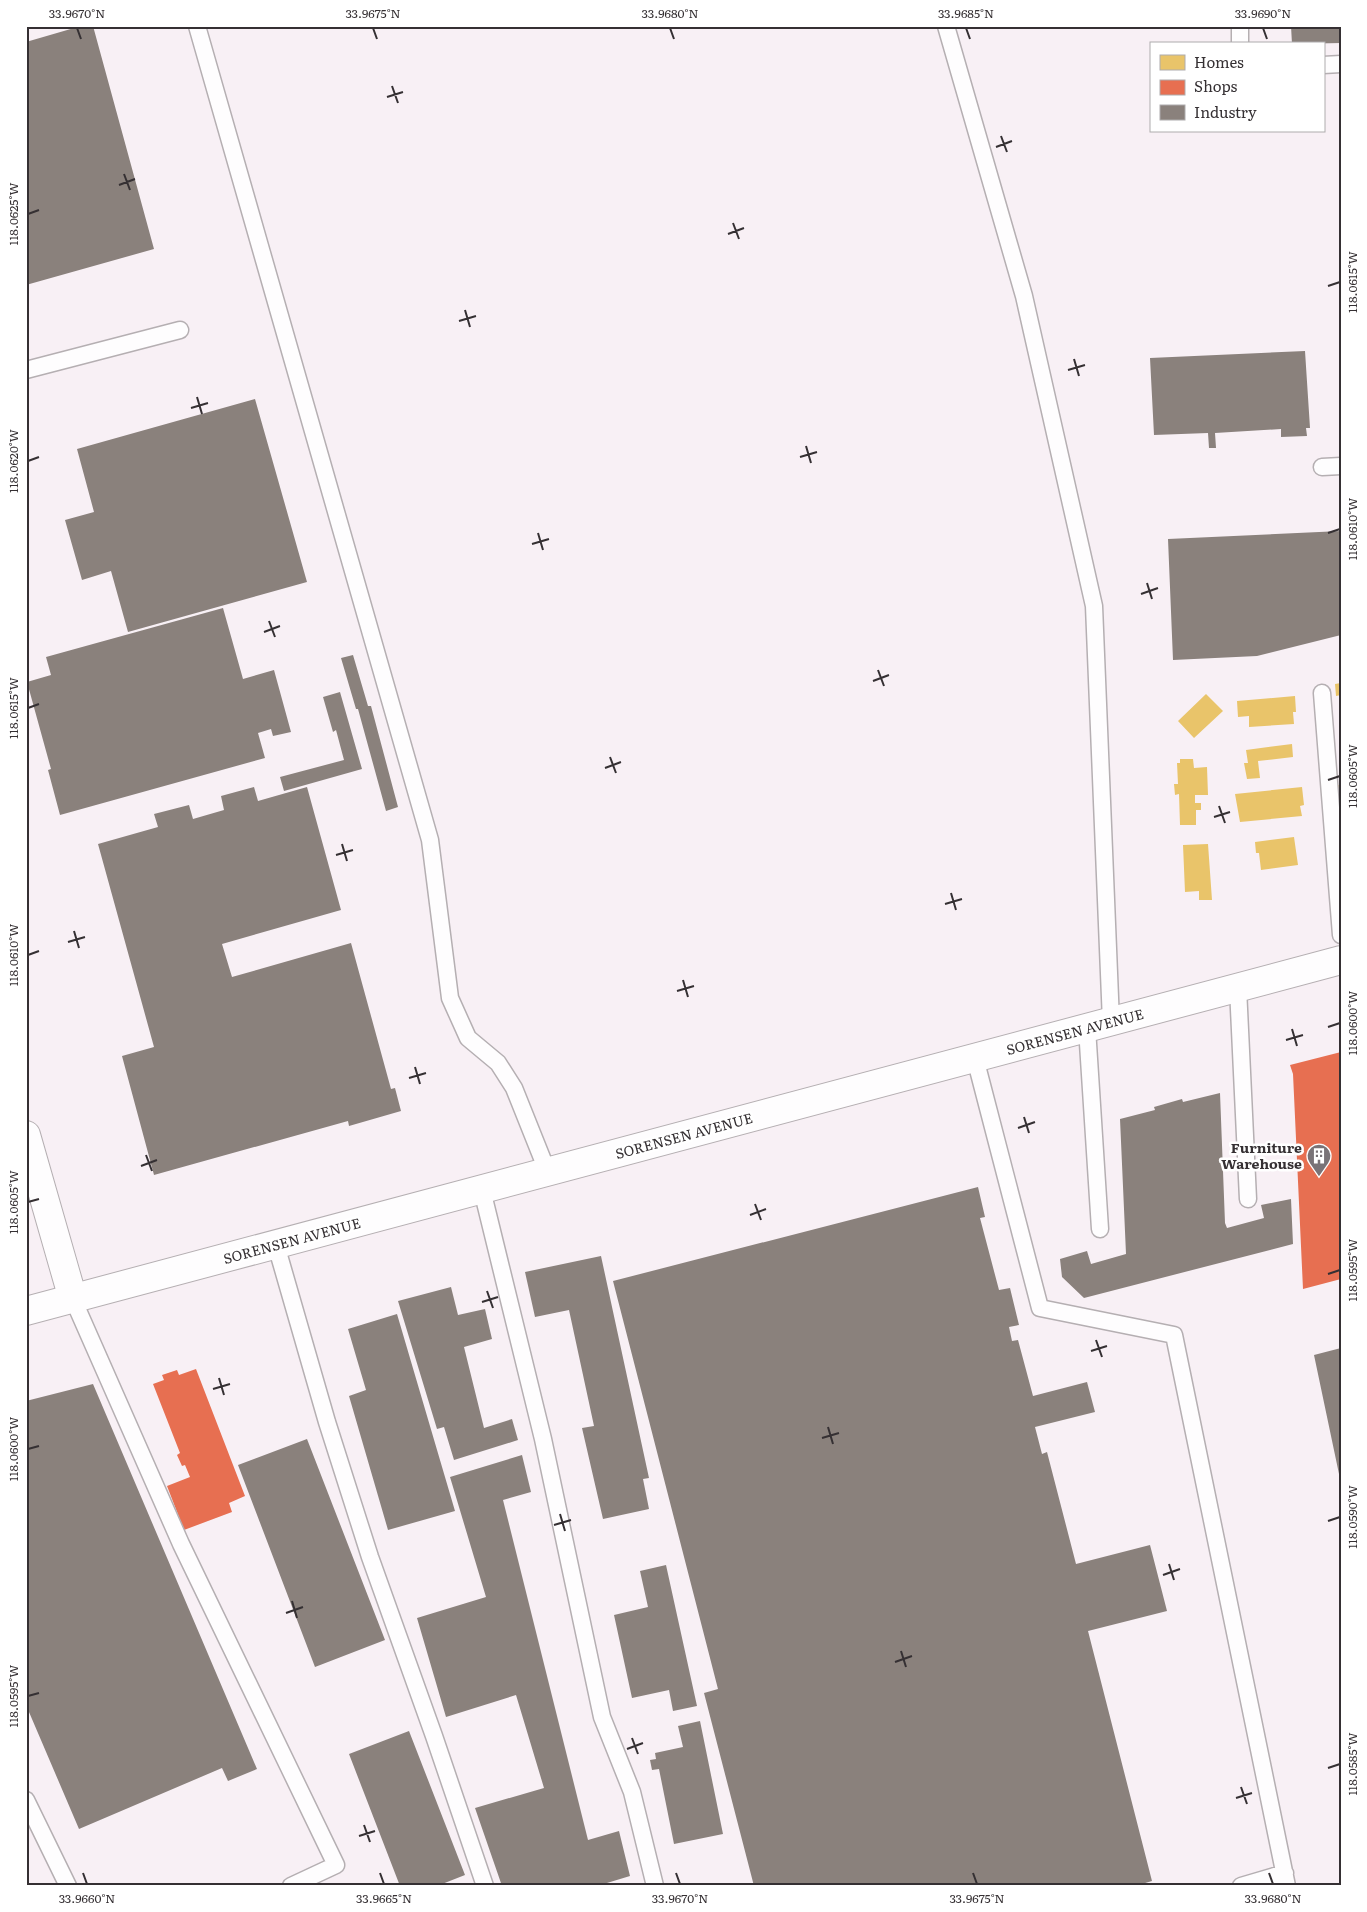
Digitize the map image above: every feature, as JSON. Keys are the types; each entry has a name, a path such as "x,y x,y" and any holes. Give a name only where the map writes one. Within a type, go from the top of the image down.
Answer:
{"street":[{"name":"SORENSEN AVENUE","path":"26,1311 1341,960"},
{"path":"26,1135 73,1299"}],"lane":[{"path":"197,26 430,840 450,998 468,1038 498,1063 514,1088 548,1173"},
{"path":"946,26 1024,296 1094,606 1100,1230"},
{"path":"1240,26 1240,42"},
{"path":"1324,65 1341,64"},
{"path":"26,370 180,330"},
{"path":"1322,467 1341,466"},
{"path":"1322,693 1341,935"},
{"path":"1238,988 1248,1198"},
{"path":"975,1058 1040,1308 1174,1335 1286,1879 1241,1886"},
{"path":"482,1190 543,1439 602,1717 632,1792 655,1886"},
{"path":"276,1245 370,1557 434,1736 484,1886"},
{"path":"73,1299 180,1544 336,1865 291,1886"},
{"path":"26,1800 68,1886"}],"building: Homes":[{"path":"1341,683 1341,695 1336,696 1335,684"},
{"path":"1206,694 1223,711 1194,738 1178,721"},
{"path":"1295,696 1296,712 1293,712 1294,724 1249,727 1249,716 1238,717 1237,701"},
{"path":"1292,744 1293,757 1258,761 1260,778 1247,779 1244,763 1248,763 1246,750"},
{"path":"1180,759 1193,759 1194,768 1207,767 1208,795 1195,795 1195,803 1201,803 1201,810 1196,810 1196,825 1180,825 1179,794 1175,795 1174,784 1178,784 1177,763 1180,763"},
{"path":"1337,785 1341,785 1341,797 1338,797"},
{"path":"1302,787 1304,805 1300,806 1302,816 1240,822 1235,794"},
{"path":"1294,837 1298,865 1261,870 1259,853 1256,853 1255,842"},
{"path":"1208,844 1212,900 1199,900 1199,891 1185,892 1183,845"}],"building: Shops":[{"name":"Furniture Warehouse","path":"1341,1052 1341,1279 1303,1289 1293,1074 1290,1065"},
{"path":"196,1369 245,1496 229,1503 232,1512 184,1530 167,1486 190,1477 185,1465 182,1466 177,1455 180,1453 153,1384 164,1380 162,1375 177,1370 179,1375"}],"building: Industry":[{"path":"81,26 93,26 154,249 26,285 26,42"},
{"path":"1291,26 1341,26 1341,43 1292,42"},
{"path":"1305,351 1310,428 1306,428 1307,436 1281,437 1281,429 1215,433 1216,448 1209,448 1208,433 1154,435 1150,358"},
{"path":"255,399 307,582 128,632 111,571 82,580 65,520 94,512 77,449"},
{"path":"1341,531 1341,635 1257,656 1173,660 1168,539"},
{"path":"223,608 243,679 274,670 291,732 273,736 271,729 258,733 265,758 60,815 48,770 51,769 27,682 51,675 46,657"},
{"path":"353,655 368,706 371,706 398,807 386,811 358,709 356,709 341,658"},
{"path":"340,692 362,769 284,791 280,777 344,760 336,730 333,732 323,697"},
{"path":"254,787 258,801 307,787 341,910 222,944 232,977 351,943 391,1089 395,1088 401,1111 349,1126 348,1121 154,1175 122,1056 154,1047 98,844 158,827 154,814 189,805 193,819 224,810 221,796"},
{"path":"1220,1093 1225,1223 1227,1228 1264,1218 1261,1205 1291,1199 1293,1244 1084,1298 1062,1277 1060,1259 1087,1251 1091,1264 1126,1254 1120,1119 1155,1110 1154,1107 1182,1099 1183,1102"},
{"path":"978,1187 985,1217 980,1218 999,1290 1010,1288 1019,1325 1009,1327 1012,1341 1018,1340 1033,1396 1087,1382 1095,1412 1035,1427 1042,1454 1047,1452 1076,1564 1150,1545 1167,1611 1088,1631 1152,1881 1135,1886 754,1886 704,1693 718,1689 613,1281"},
{"path":"601,1256 649,1478 643,1479 649,1509 603,1519 582,1428 594,1426 569,1310 535,1317 525,1272"},
{"path":"451,1287 458,1315 485,1309 492,1339 464,1347 484,1428 512,1419 518,1440 454,1460 444,1427 437,1429 398,1301"},
{"path":"397,1314 455,1511 388,1530 349,1396 366,1390 348,1329"},
{"path":"1341,1348 1341,1474 1339,1474 1314,1355"},
{"path":"93,1384 257,1769 228,1781 222,1768 79,1829 26,1705 26,1401"},
{"path":"307,1439 385,1640 315,1667 238,1465"},
{"path":"522,1455 531,1492 503,1500 588,1840 619,1831 630,1876 597,1886 502,1886 475,1808 544,1788 516,1695 446,1717 417,1618 486,1597 450,1477"},
{"path":"666,1565 697,1706 673,1711 669,1690 632,1698 614,1615 648,1607 640,1571"},
{"path":"700,1721 723,1834 674,1844 659,1769 652,1770 650,1760 656,1759 655,1753 683,1747 678,1726"},
{"path":"409,1731 465,1875 437,1886 400,1886 349,1754"}],"place":[{"name":"Furniture Warehouse","path":"1319,1177"}]}
